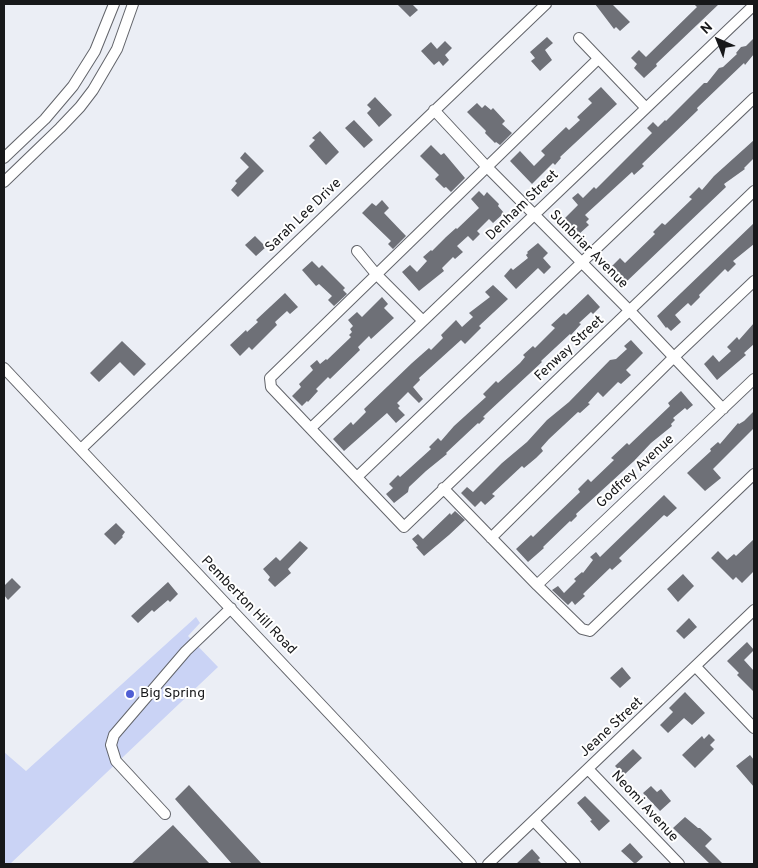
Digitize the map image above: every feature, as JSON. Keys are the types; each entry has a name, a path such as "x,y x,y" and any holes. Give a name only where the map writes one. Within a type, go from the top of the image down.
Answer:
{"street":[{"path":"4,158 44,119 73,86 103,35 114,4"},
{"path":"4,182 60,128 93,90 117,49 133,4"},
{"name":"Sarah Lee Drive","path":"81,449 546,4"},
{"name":"Denham Street","path":"311,428 754,5"},
{"path":"578,38 646,108"},
{"path":"598,59 270,378 271,387 357,477 754,98"},
{"name":"Sunbriar Avenue","path":"434,110 533,215 630,311 723,409"},
{"name":"Fenway Street","path":"357,477 404,527 754,191"},
{"path":"357,251 376,274 423,322"},
{"path":"491,538 674,357 754,281"},
{"name":"Pemberton Hill Road","path":"4,368 472,864"},
{"name":"Godfrey Avenue","path":"537,585 754,378"},
{"path":"443,488 582,629 590,631 754,474"},
{"path":"165,814 116,761 111,745 114,735 186,651 231,608"},
{"name":"Jeane Street","path":"488,864 754,610"},
{"path":"696,667 754,728"},
{"name":"Neomi Avenue","path":"588,769 679,864"},
{"path":"534,821 575,864"}],"shaded area":[{"path":"196,617 200,623 188,636 218,667 10,864 4,864 4,752 26,771"}],"building":[{"path":"397,4 412,4 418,10 410,17"},
{"path":"595,4 612,4 630,22 620,31 616,27 614,29"},
{"path":"694,4 719,4 656,64 657,66 644,78 634,68 637,64 631,58 639,50 646,57 697,7"},
{"path":"547,37 553,43 545,50 552,60 540,71 531,61 535,58 530,52"},
{"path":"754,38 754,54 745,65 744,63 697,108 698,110 642,164 644,166 634,175 632,172 585,215 589,219 586,222 589,225 578,235 564,219 578,205 572,198 578,193 583,198 594,187 596,189 652,133 647,128 653,122 658,127 666,121 704,83 707,83 719,68 723,67 737,54 741,47 746,46"},
{"path":"445,41 452,48 445,55 449,60 443,66 439,61 434,65 421,51 431,42 437,49"},
{"path":"601,87 617,104 560,157 555,165 553,163 532,184 510,161 520,151 534,166 545,155 541,151 566,127 569,130 580,120 577,117 592,103 588,99"},
{"path":"375,97 392,115 379,127 367,113 371,109 367,105"},
{"path":"477,103 482,108 485,105 491,110 493,108 505,121 502,124 512,133 500,145 495,143 485,133 486,131 467,112"},
{"path":"354,120 373,140 364,148 345,128"},
{"path":"320,131 339,152 326,165 309,146 315,140 312,138"},
{"path":"754,140 754,158 745,169 724,184 726,187 625,283 610,268 620,258 625,263 655,234 653,232 662,223 665,225 692,199 689,197 699,187 702,190 714,176"},
{"path":"431,145 441,155 444,153 465,178 451,192 435,179 439,175 420,156"},
{"path":"245,152 264,171 238,197 231,190 237,183 235,181 249,167 240,158"},
{"path":"479,191 484,196 487,192 499,204 498,206 504,213 493,223 489,219 477,231 480,234 473,241 468,236 457,246 463,252 455,259 453,257 442,268 444,271 419,291 402,272 410,265 417,272 427,261 423,257 479,208 471,199"},
{"path":"382,200 389,208 384,213 406,236 393,249 388,244 391,241 362,213 372,203 376,206"},
{"path":"754,223 754,244 733,261 736,264 728,272 725,269 699,295 700,297 691,306 688,303 675,315 681,322 671,331 666,328 657,316"},
{"path":"255,236 266,247 256,256 245,245"},
{"path":"538,243 548,253 543,258 551,267 544,274 538,268 516,289 504,276 511,268 513,270 528,258 527,252"},
{"path":"312,261 319,268 322,265 345,288 343,290 347,294 334,306 328,300 332,296 319,284 316,286 302,270"},
{"path":"493,285 508,299 479,326 481,328 465,344 461,340 419,378 420,380 413,387 423,399 419,403 408,392 397,403 400,406 398,408 405,415 396,423 387,413 344,451 333,439 351,422 353,425 366,412 364,409 412,363 429,348 431,350 443,338 441,335 456,320 462,327 473,317 469,313 490,297 485,292"},
{"path":"285,293 298,307 290,314 287,311 275,322 277,325 252,350 249,347 240,356 230,345 258,322 256,320"},
{"path":"588,294 600,307 579,323 581,324 571,335 541,361 483,417 485,418 479,424 426,471 409,487 408,492 394,503 386,494 393,488 389,484 398,475 400,477 431,449 429,447 438,438 441,441 454,426 486,397 483,394 496,381 498,383 520,363 525,357 523,355 533,346 535,348 555,328 551,325 564,313 566,315"},
{"path":"382,297 388,304 384,308 394,318 371,339 369,336 358,347 360,350 330,379 328,377 316,389 318,391 302,406 292,396 301,387 299,384 313,370 310,366 317,360 320,364 327,360 351,337 349,335 352,332 350,329 353,326 348,320 357,312 362,317"},
{"path":"754,323 754,344 744,353 746,355 717,380 704,364 713,355 719,362 731,351 727,347 737,337 739,340"},
{"path":"631,340 643,353 626,370 631,375 621,384 618,382 603,397 598,392 588,403 590,404 580,413 578,412 549,439 541,448 543,451 536,458 524,468 522,466 492,494 495,496 485,505 481,501 475,507 461,493 467,487 473,492 502,463 527,442 547,420 569,402 610,360 616,359 627,349 624,346"},
{"path":"122,341 146,364 134,376 120,362 99,382 90,373"},
{"path":"681,391 693,405 687,410 685,408 673,418 675,420 671,424 672,426 651,443 528,562 516,549 531,535 533,537 580,492 578,489 588,479 591,482 614,460 611,458 627,443 629,445 670,406 668,403"},
{"path":"754,411 754,428 713,469 721,478 705,491 687,473 711,451 710,449 718,442 720,444 738,423 744,421"},
{"path":"664,495 677,508 667,517 664,515 619,558 622,561 612,570 610,568 583,594 585,596 575,605 572,601 568,605 552,590 558,586 564,593 576,581 574,579 583,573 593,560 590,557 596,552 600,557"},
{"path":"455,511 465,520 424,556 412,539 418,534 423,539 450,513 451,515"},
{"path":"116,523 125,532 115,545 104,534"},
{"path":"754,539 754,571 742,583 736,577 733,580 711,558 718,551 727,560 734,554 736,556"},
{"path":"300,541 308,548 288,569 291,573 275,587 268,580 270,577 263,569 276,557 280,561"},
{"path":"683,574 694,586 678,602 667,589"},
{"path":"12,578 21,587 8,600 4,595 4,586"},
{"path":"168,582 178,594 170,602 168,600 154,612 152,610 138,623 131,616"},
{"path":"689,618 697,627 684,639 676,631"},
{"path":"747,642 754,650 744,660 754,671 754,692 737,675 739,673 727,661"},
{"path":"622,667 631,678 620,688 610,678"},
{"path":"685,692 705,713 692,725 684,718 668,733 660,725 673,712 669,708"},
{"path":"709,734 715,740 710,745 714,749 695,768 682,755 702,736 704,739"},
{"path":"633,749 642,758 624,775 615,766"},
{"path":"750,755 754,760 754,787 736,766"},
{"path":"189,785 262,864 232,864 175,799"},
{"path":"651,786 657,792 661,789 671,801 660,811 643,793"},
{"path":"585,796 610,821 599,831 577,803"},
{"path":"685,817 712,839 705,846 723,864 710,864 673,828"},
{"path":"173,825 210,864 131,864"},
{"path":"630,843 643,857 635,864 621,851"},
{"path":"532,849 540,858 538,860 542,864 516,864"}],"place":[{"name":"Big Spring","path":"130,694"}]}
